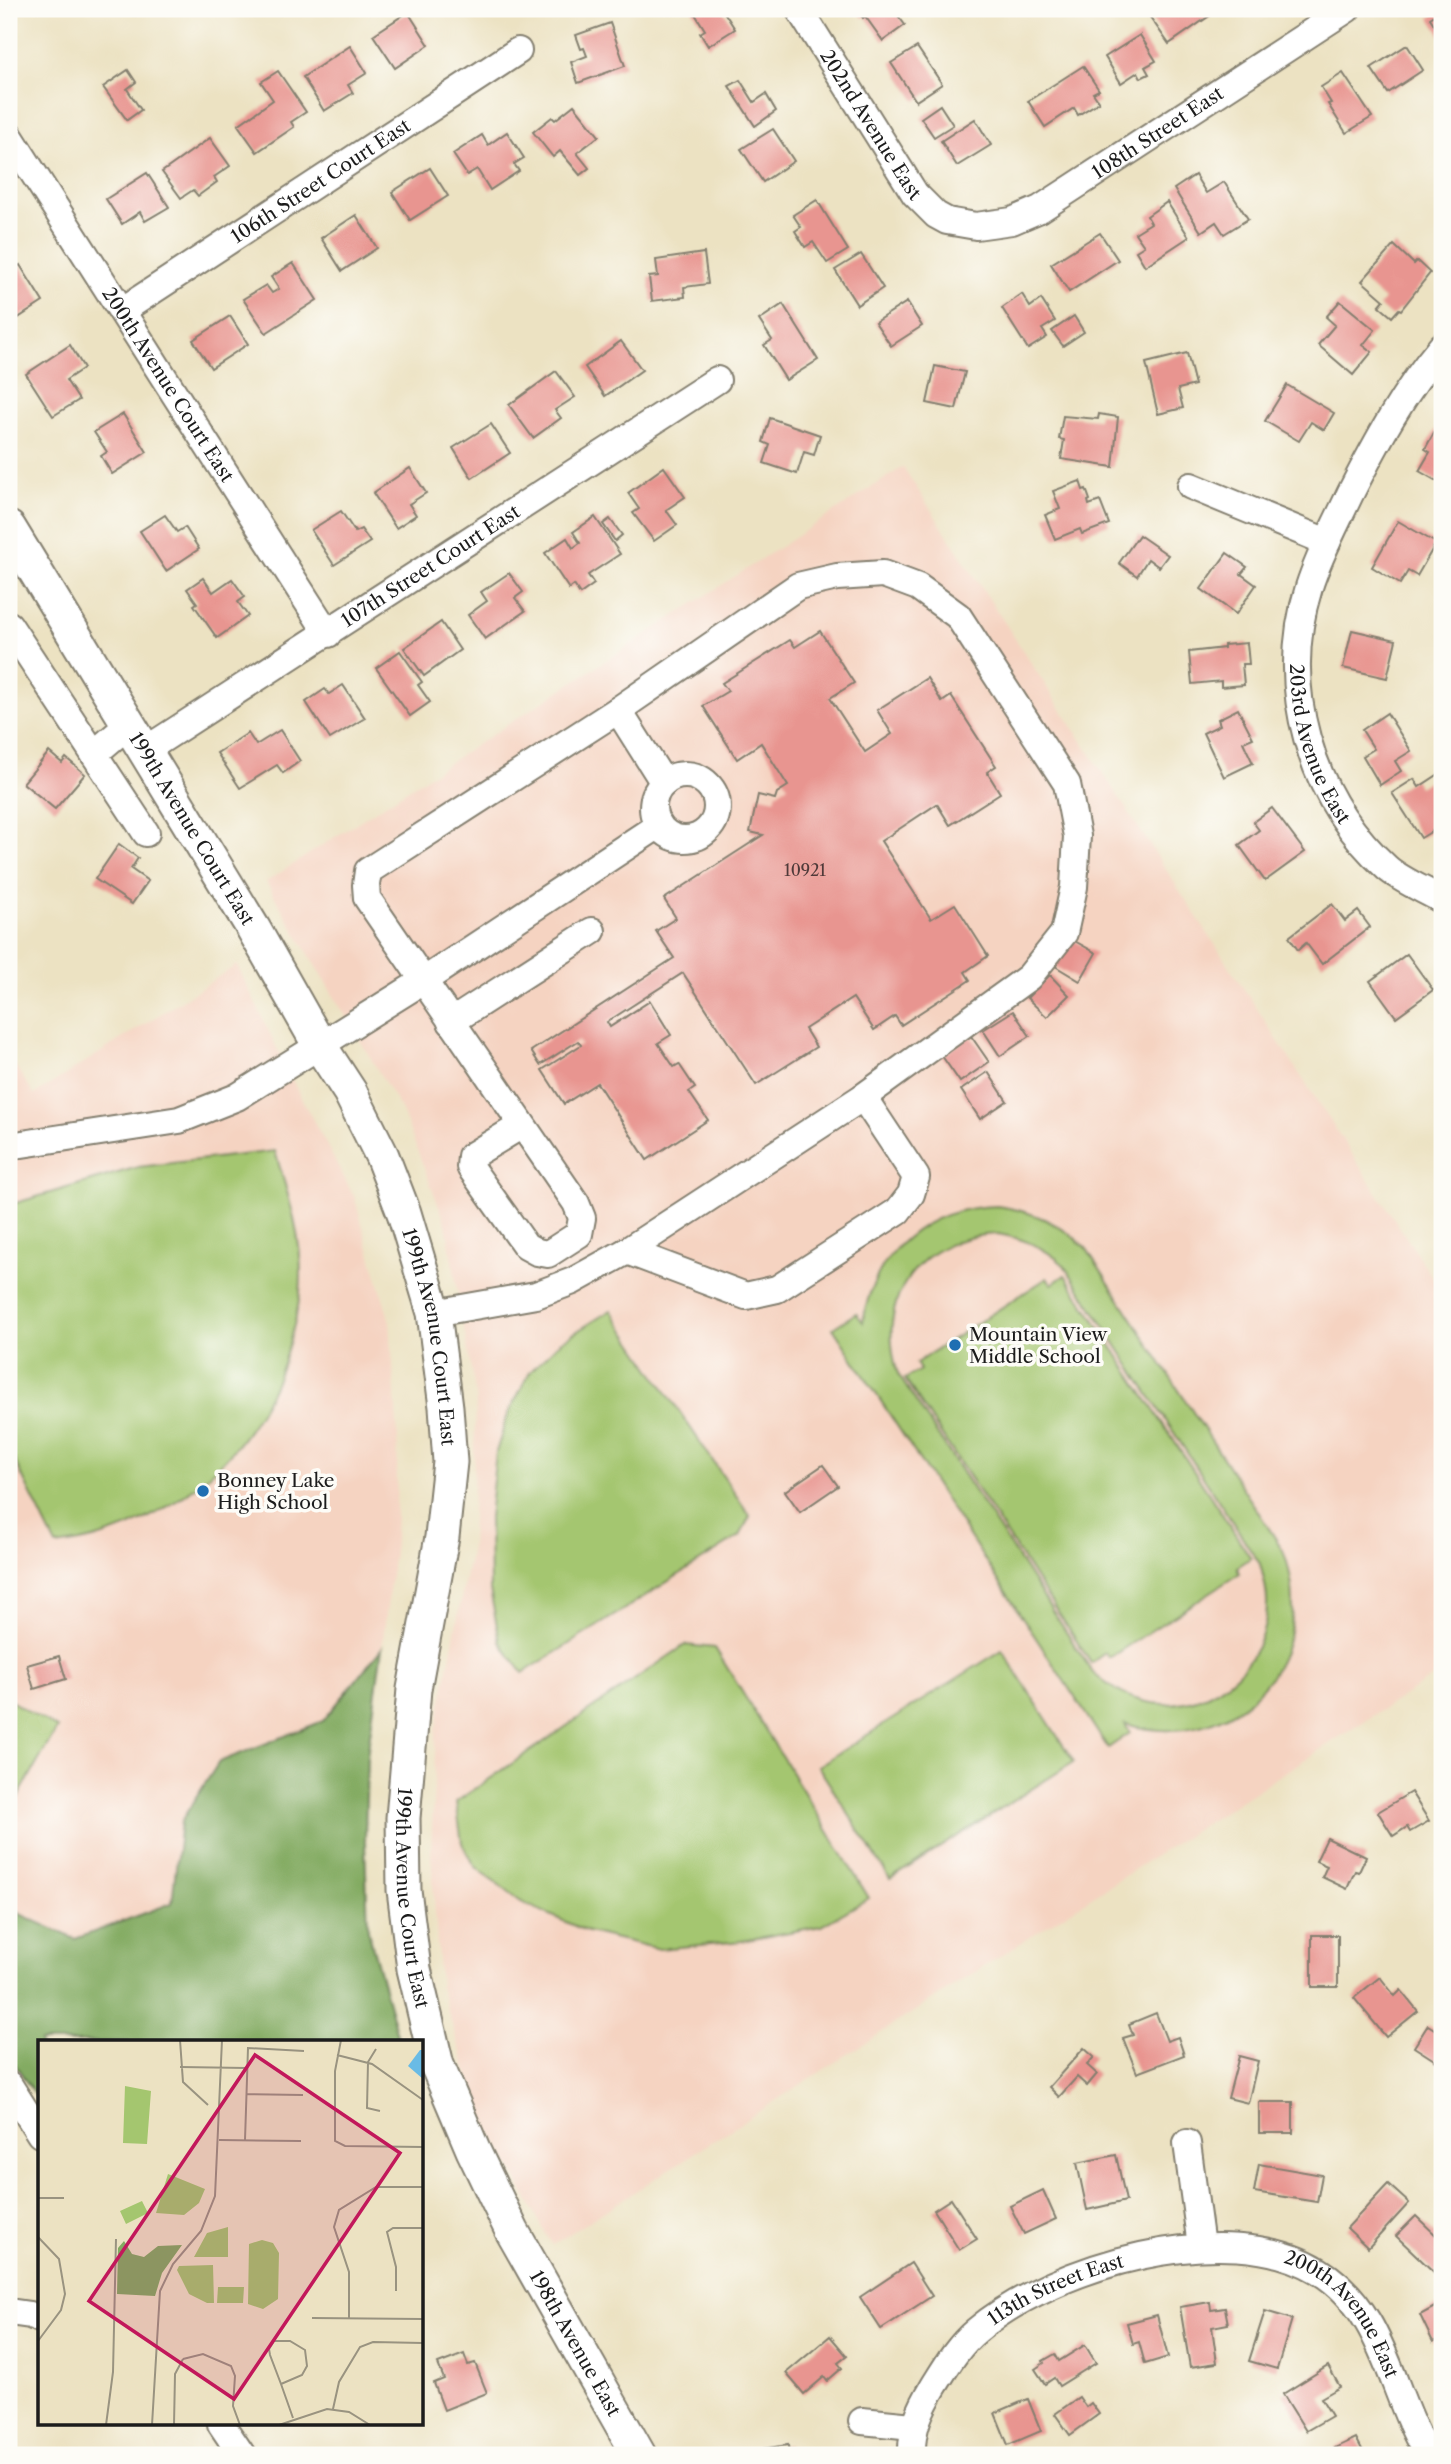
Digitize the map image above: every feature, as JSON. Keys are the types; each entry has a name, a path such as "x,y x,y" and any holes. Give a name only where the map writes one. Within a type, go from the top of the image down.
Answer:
{"main road":[{"name":"199th Avenue Court East","path":"9,528 350,1092 382,1156 404,1213 434,1313 450,1462 442,1537 414,1689 403,1818 404,1891 414,1969 437,2065 455,2110 512,2231"},
{"name":"198th Avenue East","path":"512,2231 639,2455"}],"street":[{"name":"202nd Avenue East","path":"799,9 915,194 936,215 958,223"},
{"name":"108th Street East","path":"958,223 992,226 1040,209 1347,9"},
{"name":"106th Street Court East","path":"123,310 518,51"},
{"name":"200th Avenue Court East","path":"9,135 327,634"},
{"name":"203rd Avenue East","path":"1442,346 1398,404 1327,542 1309,586 1298,634 1296,675 1301,716 1312,759 1343,819 1388,869 1442,900"},
{"name":"107th Street Court East","path":"94,754 136,738 327,634 717,380"},
{"path":"1192,486 1327,542"},
{"path":"434,1313 536,1294 573,1281 627,1251 863,1097 1029,977 1064,933 1074,887 1077,836 1067,784 958,616 918,587 883,574 837,577 798,586 618,710 368,871 367,898 576,1203 582,1218 579,1234 548,1254 526,1247 470,1167 471,1156 522,1125"},
{"path":"9,625 146,832"},
{"path":"618,710 664,783"},
{"path":"676,776 696,777 712,789 718,808 711,827 694,838 674,838 659,825 653,806 655,796 664,783 676,776"},
{"path":"9,1146 178,1120 237,1097 423,981 659,825"},
{"path":"451,1022 592,931"},
{"path":"627,1251 746,1296 754,1295 777,1289 898,1211 911,1194 916,1177 863,1097"},
{"path":"9,2085 38,2131"},
{"path":"1187,2143 1201,2246"},
{"name":"113th Street East","path":"913,2426 946,2365 975,2332 992,2319 1027,2298 1115,2263 1201,2246"},
{"name":"200th Avenue East","path":"1201,2246 1230,2246 1278,2253 1319,2271 1338,2286 1356,2304 1372,2327 1392,2370 1417,2437 1428,2455"},
{"path":"9,2312 38,2318"},
{"path":"862,2421 913,2426 912,2455"},
{"path":"222,2426 242,2455"}],"shaded area":[{"name":"Mountain View Middle School","path":"903,467 1442,1292 1442,1671 552,2245 479,2109 440,1987 431,1853 436,1732 471,1547 476,1398 446,1224 402,1111 266,882"},
{"name":"Bonney Lake High School","path":"237,965 299,1094 354,1196 390,1322 398,1438 395,1543 382,1648 323,1721 219,1762 181,1821 172,1903 75,1939 9,1909 9,1056 34,1095"}],"green space":[{"path":"275,1151 296,1228 301,1275 293,1330 270,1394 234,1449 186,1494 129,1527 77,1543 56,1546 9,1449 9,1205 138,1167"},
{"path":"997,1206 1034,1215 1056,1225 1086,1248 1283,1550 1292,1590 1291,1627 1280,1661 1261,1689 1235,1711 1203,1725 1166,1730 1125,1724 1130,1733 1108,1748 833,1328 856,1313 863,1322 878,1274 891,1254 907,1238 947,1215","holes":["998,1234 1041,1249 1064,1265 1260,1564 1267,1601 1265,1625 1257,1647 1244,1666 1228,1682 1208,1694 1186,1702 1163,1704 1139,1700 1114,1689 1093,1673 898,1374 892,1346 892,1320 898,1297 909,1276 925,1259 946,1246 970,1237"]},
{"path":"1065,1275 1251,1558 1237,1567 1240,1573 1109,1658 1105,1653 1091,1663 905,1379 920,1370 916,1363 1047,1278 1052,1284"},
{"path":"611,1310 750,1516 740,1536 523,1673 500,1642 490,1590 489,1518 496,1452 508,1414 530,1372 560,1342"},
{"path":"685,1645 715,1648 869,1898 821,1926 742,1941 659,1949 588,1932 521,1902 475,1866 462,1843 456,1802"},
{"path":"382,1648 367,1757 365,1841 368,1930 398,2040 38,2040 38,2100 9,2055 9,1909 75,1939 172,1903 181,1821 219,1762 323,1721"},
{"path":"1002,1650 1074,1762 890,1879 818,1766"},
{"path":"9,1700 57,1728 9,1813"}],"building":[{"path":"692,9 722,9 735,29 708,46 700,33 705,30"},
{"path":"857,9 893,9 905,25 883,41"},
{"path":"1162,9 1212,9 1215,12 1169,44 1150,17"},
{"path":"1442,10 1442,37 1430,18"},
{"path":"408,12 429,45 395,68 373,35"},
{"path":"610,23 625,66 578,83 571,62 587,56 576,35"},
{"path":"1140,35 1156,61 1145,67 1149,74 1141,78 1138,72 1121,83 1105,57"},
{"path":"1407,45 1423,70 1388,93 1371,68"},
{"path":"350,46 367,73 348,85 353,93 324,111 303,77"},
{"path":"917,47 942,84 916,101 891,63"},
{"path":"1083,66 1099,90 1093,93 1099,102 1078,115 1074,108 1045,127 1028,101"},
{"path":"128,70 136,82 127,89 141,110 127,120 103,87"},
{"path":"278,71 306,112 291,122 294,127 257,152 238,125 273,100 261,82"},
{"path":"1343,73 1372,117 1346,133 1321,87"},
{"path":"740,80 754,102 766,94 776,111 755,126 729,86"},
{"path":"574,105 599,136 577,153 589,168 580,175 560,151 553,157 533,132"},
{"path":"940,105 953,125 934,137 921,118"},
{"path":"975,119 991,145 957,166 941,141"},
{"path":"773,129 794,161 763,182 741,149"},
{"path":"507,132 524,158 514,164 519,171 490,190 477,169 467,175 453,154 482,135 488,145"},
{"path":"210,138 230,166 214,177 217,182 198,196 193,190 181,198 162,172"},
{"path":"430,168 448,196 410,220 392,192"},
{"path":"147,173 169,207 145,221 140,212 122,224 106,199"},
{"path":"1195,175 1206,193 1224,182 1248,219 1224,234 1216,222 1201,232 1174,189"},
{"path":"817,200 848,250 827,263 813,242 805,247 795,231 801,227 793,215"},
{"path":"1167,202 1189,237 1145,266 1136,251 1144,246 1135,233 1151,223 1147,216"},
{"path":"356,215 377,248 342,271 321,238"},
{"path":"1100,233 1118,260 1069,292 1051,264"},
{"path":"1394,245 1414,264 1417,261 1430,273 1401,310 1392,317 1379,306 1384,300 1362,281"},
{"path":"704,253 708,284 684,287 685,297 652,301 649,277 658,276 656,260"},
{"path":"861,254 883,288 857,305 835,270"},
{"path":"293,263 317,300 266,333 243,299 266,285 272,293 279,289 271,277"},
{"path":"20,265 43,302 15,320 9,310 9,272"},
{"path":"1022,294 1030,307 1041,299 1055,321 1042,329 1047,337 1028,349 1002,308"},
{"path":"1340,301 1375,330 1363,345 1372,352 1353,375 1318,345 1335,325 1326,317"},
{"path":"907,302 922,326 891,346 875,322"},
{"path":"783,304 818,360 786,380 764,345 772,340 759,320"},
{"path":"230,316 248,344 211,368 193,340"},
{"path":"1074,316 1084,332 1063,346 1052,331"},
{"path":"621,341 642,370 605,396 585,367"},
{"path":"70,345 84,368 66,380 79,400 53,416 26,374"},
{"path":"1187,353 1195,385 1178,389 1183,408 1158,414 1146,363"},
{"path":"935,366 965,372 956,409 927,403"},
{"path":"556,371 575,397 555,410 561,418 533,438 509,405"},
{"path":"1287,385 1334,413 1324,430 1311,422 1299,441 1265,421"},
{"path":"123,414 147,452 112,474 101,456 107,452 94,432"},
{"path":"1099,414 1118,417 1113,467 1061,459 1064,440 1059,439 1063,416 1098,419"},
{"path":"770,418 820,435 814,455 804,452 797,474 764,463 770,445 763,442"},
{"path":"1442,418 1442,484 1419,471 1430,452 1425,449"},
{"path":"491,424 510,453 472,478 453,448"},
{"path":"664,467 685,497 666,510 677,525 654,541 633,513 639,509 628,493"},
{"path":"410,468 426,493 409,504 416,515 396,528 373,493"},
{"path":"1080,481 1083,490 1086,489 1089,505 1100,501 1109,524 1082,534 1080,529 1055,539 1045,515 1060,509 1053,491"},
{"path":"341,511 355,532 361,529 370,542 334,565 311,530"},
{"path":"165,515 177,532 185,527 199,549 166,571 140,531"},
{"path":"595,517 620,554 588,575 594,584 580,594 574,585 569,589 545,553 567,538 573,548 580,543 573,532"},
{"path":"610,519 622,535 615,541 603,524"},
{"path":"1398,521 1436,543 1417,576 1408,571 1400,584 1372,567"},
{"path":"1139,535 1168,555 1159,567 1148,559 1137,576 1119,563"},
{"path":"1227,553 1247,567 1241,574 1256,585 1236,614 1201,589"},
{"path":"509,573 523,592 515,598 525,611 485,639 468,615 487,601 481,592"},
{"path":"203,578 213,592 232,579 245,597 238,602 248,616 217,638 194,605 197,603 187,589"},
{"path":"441,622 460,650 424,676 404,648"},
{"path":"1352,630 1396,640 1387,678 1343,668"},
{"path":"820,631 854,683 830,698 865,752 892,734 877,710 927,678 942,702 951,696 996,766 987,772 1000,793 950,825 937,804 881,841 931,919 955,904 988,956 965,972 970,980 901,1025 895,1016 874,1030 853,998 805,1029 816,1047 756,1085 683,973 607,1022 610,1027 650,1001 671,1035 658,1043 674,1067 679,1064 695,1088 689,1092 708,1120 647,1160 597,1083 564,1104 542,1070 581,1045 578,1041 540,1065 531,1051 674,958 656,931 676,918 664,899 763,835 750,832 758,795 775,799 777,793 788,786 761,743 737,759 703,706 728,691 722,683 790,640 795,647"},
{"path":"1247,643 1249,664 1242,664 1244,685 1221,687 1221,681 1192,684 1189,652"},
{"path":"400,651 422,682 418,685 430,702 410,716 376,668"},
{"path":"343,685 365,718 330,739 306,702 325,689 329,694"},
{"path":"1238,709 1253,738 1243,742 1253,763 1224,777 1203,733 1220,725 1218,719"},
{"path":"1387,713 1411,751 1395,761 1401,771 1380,785 1363,756 1374,749 1362,730"},
{"path":"280,730 300,761 283,773 277,765 240,788 217,753 248,733 256,745"},
{"path":"49,752 62,763 66,758 85,774 55,809 23,783"},
{"path":"1439,774 1442,779 1442,825 1421,838 1392,793 1414,779 1419,787"},
{"path":"1272,808 1305,852 1265,881 1239,845 1259,830 1253,822"},
{"path":"119,844 138,858 131,869 148,881 132,904 95,879"},
{"path":"1332,904 1345,921 1358,911 1370,927 1322,964 1306,943 1298,950 1289,937"},
{"path":"1071,939 1096,953 1080,981 1055,966"},
{"path":"1407,954 1433,990 1396,1017 1370,981"},
{"path":"1050,975 1069,995 1047,1017 1027,998"},
{"path":"1013,1011 1030,1036 1000,1056 983,1030"},
{"path":"971,1036 989,1062 960,1082 942,1056"},
{"path":"988,1072 1007,1101 980,1119 961,1090"},
{"path":"823,1465 838,1486 800,1512 785,1491"},
{"path":"59,1656 66,1679 34,1689 27,1665"},
{"path":"1411,1792 1429,1821 1410,1832 1407,1827 1393,1836 1378,1812"},
{"path":"1327,1838 1366,1857 1359,1872 1355,1871 1347,1889 1322,1877 1327,1866 1316,1861"},
{"path":"1312,1935 1338,1935 1338,1987 1312,1987"},
{"path":"1380,1977 1395,1996 1401,1990 1418,2011 1386,2037 1354,1998"},
{"path":"1156,2013 1167,2041 1178,2037 1184,2055 1137,2073 1123,2038 1133,2035 1129,2024"},
{"path":"1428,2025 1442,2034 1442,2065 1414,2047"},
{"path":"1084,2048 1094,2057 1087,2065 1097,2074 1087,2086 1077,2077 1059,2097 1049,2087"},
{"path":"1239,2056 1258,2061 1248,2103 1228,2098"},
{"path":"1259,2102 1293,2102 1293,2133 1259,2133"},
{"path":"1116,2155 1126,2201 1087,2210 1077,2163"},
{"path":"1259,2164 1322,2175 1317,2202 1254,2192"},
{"path":"1388,2184 1409,2203 1368,2248 1347,2228"},
{"path":"1043,2190 1056,2219 1024,2234 1010,2206"},
{"path":"951,2199 977,2239 959,2250 934,2210"},
{"path":"1416,2216 1442,2241 1442,2270 1437,2275 1396,2236"},
{"path":"911,2263 932,2296 881,2329 860,2297"},
{"path":"1210,2302 1211,2310 1225,2308 1228,2324 1212,2327 1217,2363 1190,2367 1180,2307"},
{"path":"1442,2303 1442,2337 1433,2342 1420,2315"},
{"path":"1265,2311 1292,2319 1277,2369 1249,2361"},
{"path":"1157,2315 1168,2357 1145,2364 1139,2342 1133,2344 1127,2323"},
{"path":"830,2336 847,2356 838,2363 842,2368 827,2381 824,2377 804,2394 786,2373"},
{"path":"1085,2345 1096,2363 1059,2386 1054,2378 1045,2384 1035,2369 1044,2363 1043,2361 1055,2354 1059,2361"},
{"path":"464,2354 468,2365 475,2363 487,2393 444,2410 434,2383 444,2379 438,2364"},
{"path":"1328,2366 1340,2387 1321,2398 1332,2416 1306,2431 1283,2394"},
{"path":"1079,2397 1086,2407 1091,2403 1099,2414 1070,2435 1055,2414"},
{"path":"1028,2399 1041,2431 1008,2445 995,2413"},
{"path":"1356,2438 1365,2455 1339,2455 1335,2448"},
{"path":"788,2445 789,2455 744,2455 743,2452"}],"place":[{"name":"Mountain View Middle School","path":"955,1345"},
{"name":"Bonney Lake High School","path":"203,1491"}]}
